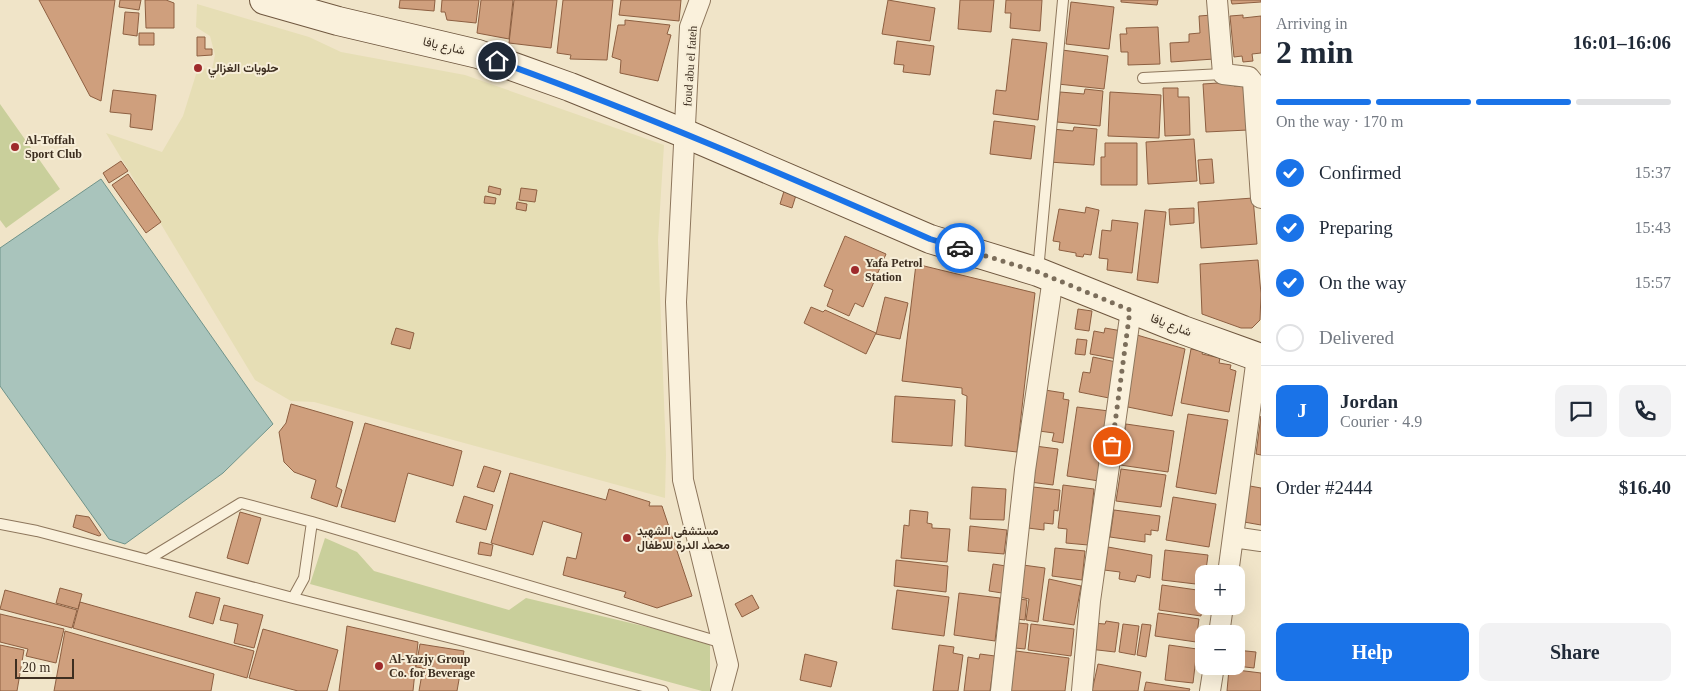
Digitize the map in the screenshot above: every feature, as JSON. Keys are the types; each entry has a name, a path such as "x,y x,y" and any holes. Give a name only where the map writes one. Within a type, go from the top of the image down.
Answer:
{"street":[{"name":"شارع يافا","path":"264,0 338,21 478,54 570,87 686,134 930,239 1045,275 1130,310 1259,357"},
{"name":"foud abu el fateh","path":"700,0 690,27 676,302 683,480 728,665 724,690"},
{"path":"1218,0 1222,74 1249,77 1253,82 1261,198"},
{"path":"1000,691 1026,470 1045,275"},
{"path":"1082,691 1090,601 1130,310"},
{"path":"1229,565 1259,357"},
{"path":"1233,537 1261,541"},
{"path":"1210,691 1213,675"}],"lane":[{"path":"1045,275 1063,0"},
{"path":"1143,78 1222,74"},
{"path":"147,560 240,503 312,522 723,642"},
{"path":"293,598 304,578 312,522"},
{"path":"0,524 37,531 293,598 663,691"}],"shaded area":[{"path":"197,4 309,37 341,52 465,75 664,145 658,240 666,455 665,498 314,402 291,401 255,380 106,133 162,152 183,116 198,68 212,69 215,55 210,36 196,27"}],"green space":[{"name":"Al-Toffah Sport Club","path":"0,104 60,189 6,228 0,220"},
{"path":"325,538 357,552 374,571 509,610 526,598 710,642 710,691 702,691 310,584"}],"water":[{"path":"101,179 273,424 223,473 125,544 109,539 0,386 0,248"}],"building":[{"path":"39,0 115,0 101,101 90,96"},
{"path":"120,0 141,0 139,10 119,7"},
{"path":"145,0 166,0 174,3 174,28 146,28"},
{"path":"400,0 435,0 434,11 399,8"},
{"path":"442,0 479,0 476,23 447,20 445,12 441,12"},
{"path":"481,0 513,0 509,39 477,33"},
{"path":"514,0 557,0 551,48 509,43"},
{"path":"563,0 613,0 607,60 570,59 571,55 557,53"},
{"path":"621,0 681,0 679,21 619,15"},
{"path":"888,0 935,8 930,41 882,34"},
{"path":"960,0 994,0 991,32 958,29"},
{"path":"1006,0 1042,0 1040,31 1010,28 1011,13 1005,13"},
{"path":"1121,0 1158,0 1157,5 1121,2"},
{"path":"1231,0 1261,0 1261,2 1232,4"},
{"path":"1071,2 1114,7 1109,49 1066,44"},
{"path":"125,12 139,13 137,36 123,34"},
{"path":"1212,15 1214,59 1171,62 1170,43 1189,42 1189,34 1200,33 1199,16"},
{"path":"1243,15 1243,18 1261,16 1261,53 1252,54 1253,61 1243,62 1242,56 1234,57 1230,16"},
{"path":"625,20 670,25 667,34 671,35 658,81 620,73 621,60 612,57 618,25 625,25"},
{"path":"1158,27 1160,64 1128,65 1128,52 1121,52 1120,34 1127,34 1126,28"},
{"path":"139,33 154,33 154,45 139,45"},
{"path":"197,37 205,37 205,49 212,49 212,55 197,56"},
{"path":"1012,39 1047,43 1038,120 993,114 996,90 1006,91"},
{"path":"897,41 934,46 930,75 903,72 904,65 894,64"},
{"path":"1062,50 1108,56 1104,89 1058,84"},
{"path":"1234,82 1234,86 1243,86 1244,96 1246,96 1248,130 1206,132 1203,84"},
{"path":"1163,88 1178,88 1178,97 1189,97 1190,135 1165,136"},
{"path":"1085,89 1103,91 1100,126 1057,122 1060,92 1084,94"},
{"path":"113,90 156,95 152,130 130,127 131,114 110,112"},
{"path":"1110,92 1161,95 1159,138 1108,136"},
{"path":"994,121 1035,126 1031,159 990,154"},
{"path":"1074,127 1097,129 1094,165 1049,162 1052,129 1073,131"},
{"path":"1194,139 1197,181 1148,184 1146,142"},
{"path":"1105,143 1137,143 1137,185 1101,185 1101,157 1105,157"},
{"path":"1212,159 1214,183 1200,184 1198,160"},
{"path":"121,161 128,171 109,183 103,173"},
{"path":"128,174 161,222 146,233 112,185"},
{"path":"489,186 501,189 500,195 488,192"},
{"path":"521,188 537,190 535,202 519,200"},
{"path":"785,188 797,192 792,208 780,204"},
{"path":"485,196 496,198 495,204 484,203"},
{"path":"1253,198 1257,244 1201,248 1198,202"},
{"path":"517,202 527,204 526,211 516,209"},
{"path":"1086,207 1099,210 1091,255 1076,256 1076,253 1059,250 1060,242 1053,241 1059,209 1085,213"},
{"path":"1194,208 1194,223 1170,225 1169,209"},
{"path":"1145,210 1166,212 1158,283 1137,280"},
{"path":"1112,220 1138,223 1132,273 1107,270 1108,259 1099,258 1102,230 1111,231"},
{"name":"Yafa Petrol Station","path":"845,236 886,254 863,307 855,303 849,316 827,306 833,290 824,286"},
{"path":"1258,260 1261,294 1260,320 1252,328 1241,328 1202,314 1200,264"},
{"path":"916,264 1035,293 1017,452 965,446 967,396 962,394 962,388 902,381"},
{"path":"885,297 908,303 900,339 876,334"},
{"path":"811,307 823,312 825,310 876,333 866,354 804,323"},
{"path":"1078,309 1092,311 1089,331 1075,329"},
{"path":"396,328 414,333 410,349 391,344"},
{"path":"1105,328 1122,331 1117,359 1090,354 1094,331 1104,333"},
{"path":"1137,335 1185,349 1172,416 1123,406"},
{"path":"1077,339 1087,340 1085,355 1075,354"},
{"path":"1191,349 1203,351 1202,354 1220,358 1219,363 1231,365 1230,369 1236,371 1229,412 1181,403"},
{"path":"1093,357 1116,362 1109,398 1079,392 1083,372 1090,373"},
{"path":"1045,390 1064,393 1063,399 1069,400 1063,443 1052,441 1054,433 1039,431"},
{"path":"895,396 955,400 952,446 892,442"},
{"path":"291,404 353,422 336,487 342,490 337,507 311,498 316,480 294,472 284,462 279,432 286,423"},
{"path":"1077,407 1109,411 1099,481 1067,476"},
{"path":"1188,414 1228,420 1216,494 1176,487"},
{"path":"1261,416 1261,455 1256,454"},
{"path":"365,423 462,451 453,486 408,473 395,522 341,507"},
{"path":"1126,424 1174,431 1168,472 1120,465"},
{"path":"1035,446 1058,449 1053,485 1030,482"},
{"path":"484,466 501,471 494,492 477,487"},
{"path":"1121,469 1166,475 1161,507 1116,501"},
{"name":"مستشفى الشهيد محمد الدرة للاطفال","path":"510,473 606,500 609,489 650,502 649,506 662,506 692,596 657,608 624,597 626,592 563,575 567,557 576,559 582,533 543,521 533,555 491,543"},
{"path":"1063,485 1094,489 1088,545 1066,543 1067,529 1058,528"},
{"path":"1250,486 1261,488 1261,525 1244,522"},
{"path":"972,487 1006,489 1004,520 970,519"},
{"path":"1033,487 1060,490 1058,511 1054,510 1053,524 1044,523 1044,530 1028,528"},
{"path":"464,496 493,505 486,530 456,522"},
{"path":"1173,497 1216,504 1209,547 1166,540"},
{"path":"910,510 928,512 927,523 932,524 932,528 950,529 947,562 901,558 904,525 909,526"},
{"path":"1114,510 1160,516 1158,531 1151,530 1151,535 1145,534 1145,542 1110,537"},
{"path":"240,512 261,518 248,564 227,558"},
{"path":"76,515 89,517 101,535 99,536 73,527"},
{"path":"970,526 1007,530 1004,554 968,551"},
{"path":"480,542 493,545 491,556 478,554"},
{"path":"1108,547 1152,555 1150,578 1137,575 1135,582 1119,579 1120,572 1104,570"},
{"path":"1055,548 1085,551 1082,580 1052,576"},
{"path":"1165,550 1208,555 1207,565 1195,565 1195,584 1162,580"},
{"path":"896,560 948,566 946,592 894,586"},
{"path":"993,564 1006,566 1002,593 989,591"},
{"path":"1023,565 1045,568 1038,622 1026,620 1029,599 1019,597"},
{"path":"1049,579 1081,586 1074,625 1043,620"},
{"path":"1162,585 1195,590 1195,615 1201,616 1159,610"},
{"path":"60,588 82,594 78,609 56,603"},
{"path":"5,590 77,610 72,628 0,609"},
{"path":"897,590 949,597 944,636 892,629"},
{"path":"196,592 220,598 213,624 189,617"},
{"path":"959,593 1000,598 995,641 954,635"},
{"path":"752,595 759,608 742,617 735,604"},
{"path":"1019,599 1027,600 1025,620 1016,619"},
{"path":"80,602 254,651 247,678 73,628"},
{"path":"224,605 263,615 254,648 234,643 238,624 220,620"},
{"path":"1158,613 1199,619 1198,625 1195,625 1195,642 1155,636"},
{"path":"0,614 64,629 56,663 26,656 28,649 0,642"},
{"path":"1106,621 1119,623 1115,652 1089,649 1092,623 1105,624"},
{"path":"1018,623 1028,624 1025,649 1015,648"},
{"path":"1031,624 1074,629 1071,656 1028,650"},
{"path":"1123,624 1139,626 1135,655 1119,652"},
{"path":"1142,624 1151,625 1146,657 1137,655"},
{"name":"Al-Yazjy Group Co. for Beverage","path":"347,626 418,642 413,691 339,691"},
{"path":"263,629 338,650 327,691 298,691 249,678"},
{"path":"65,631 214,674 211,691 54,691"},
{"name":"Al-Yazjy Group Co. for Beverage","path":"420,644 464,651 457,691 419,691 423,668 416,667"},
{"path":"0,645 24,650 17,691 0,691"},
{"path":"939,645 954,647 953,653 963,655 958,691 933,691"},
{"path":"1169,645 1195,649 1193,683 1165,680"},
{"path":"1016,651 1069,658 1065,691 1010,691"},
{"path":"1245,651 1256,652 1254,668 1245,667"},
{"path":"805,654 837,662 831,687 800,680"},
{"path":"980,654 995,656 990,691 964,691 968,657 979,659"},
{"path":"1098,664 1141,672 1138,691 1092,691"},
{"path":"1245,671 1261,673 1261,691 1227,691 1228,675 1245,675"},
{"path":"1146,682 1190,689 1189,691 1144,691"}],"way so far":[{"path":"960,248 1038,272 1130,310 1112,446"}],"place":[{"name":"حلويات الغزالي","path":"198,68"},
{"name":"Al-Toffah Sport Club","path":"15,147"},
{"name":"Yafa Petrol Station","path":"855,270"},
{"name":"مستشفى الشهيد محمد الدرة للاطفال","path":"627,538"},
{"name":"Al-Yazjy Group Co. for Beverage","path":"379,666"}],"route":[{"path":"497,61 570,87 686,134 930,239 960,248"}]}
